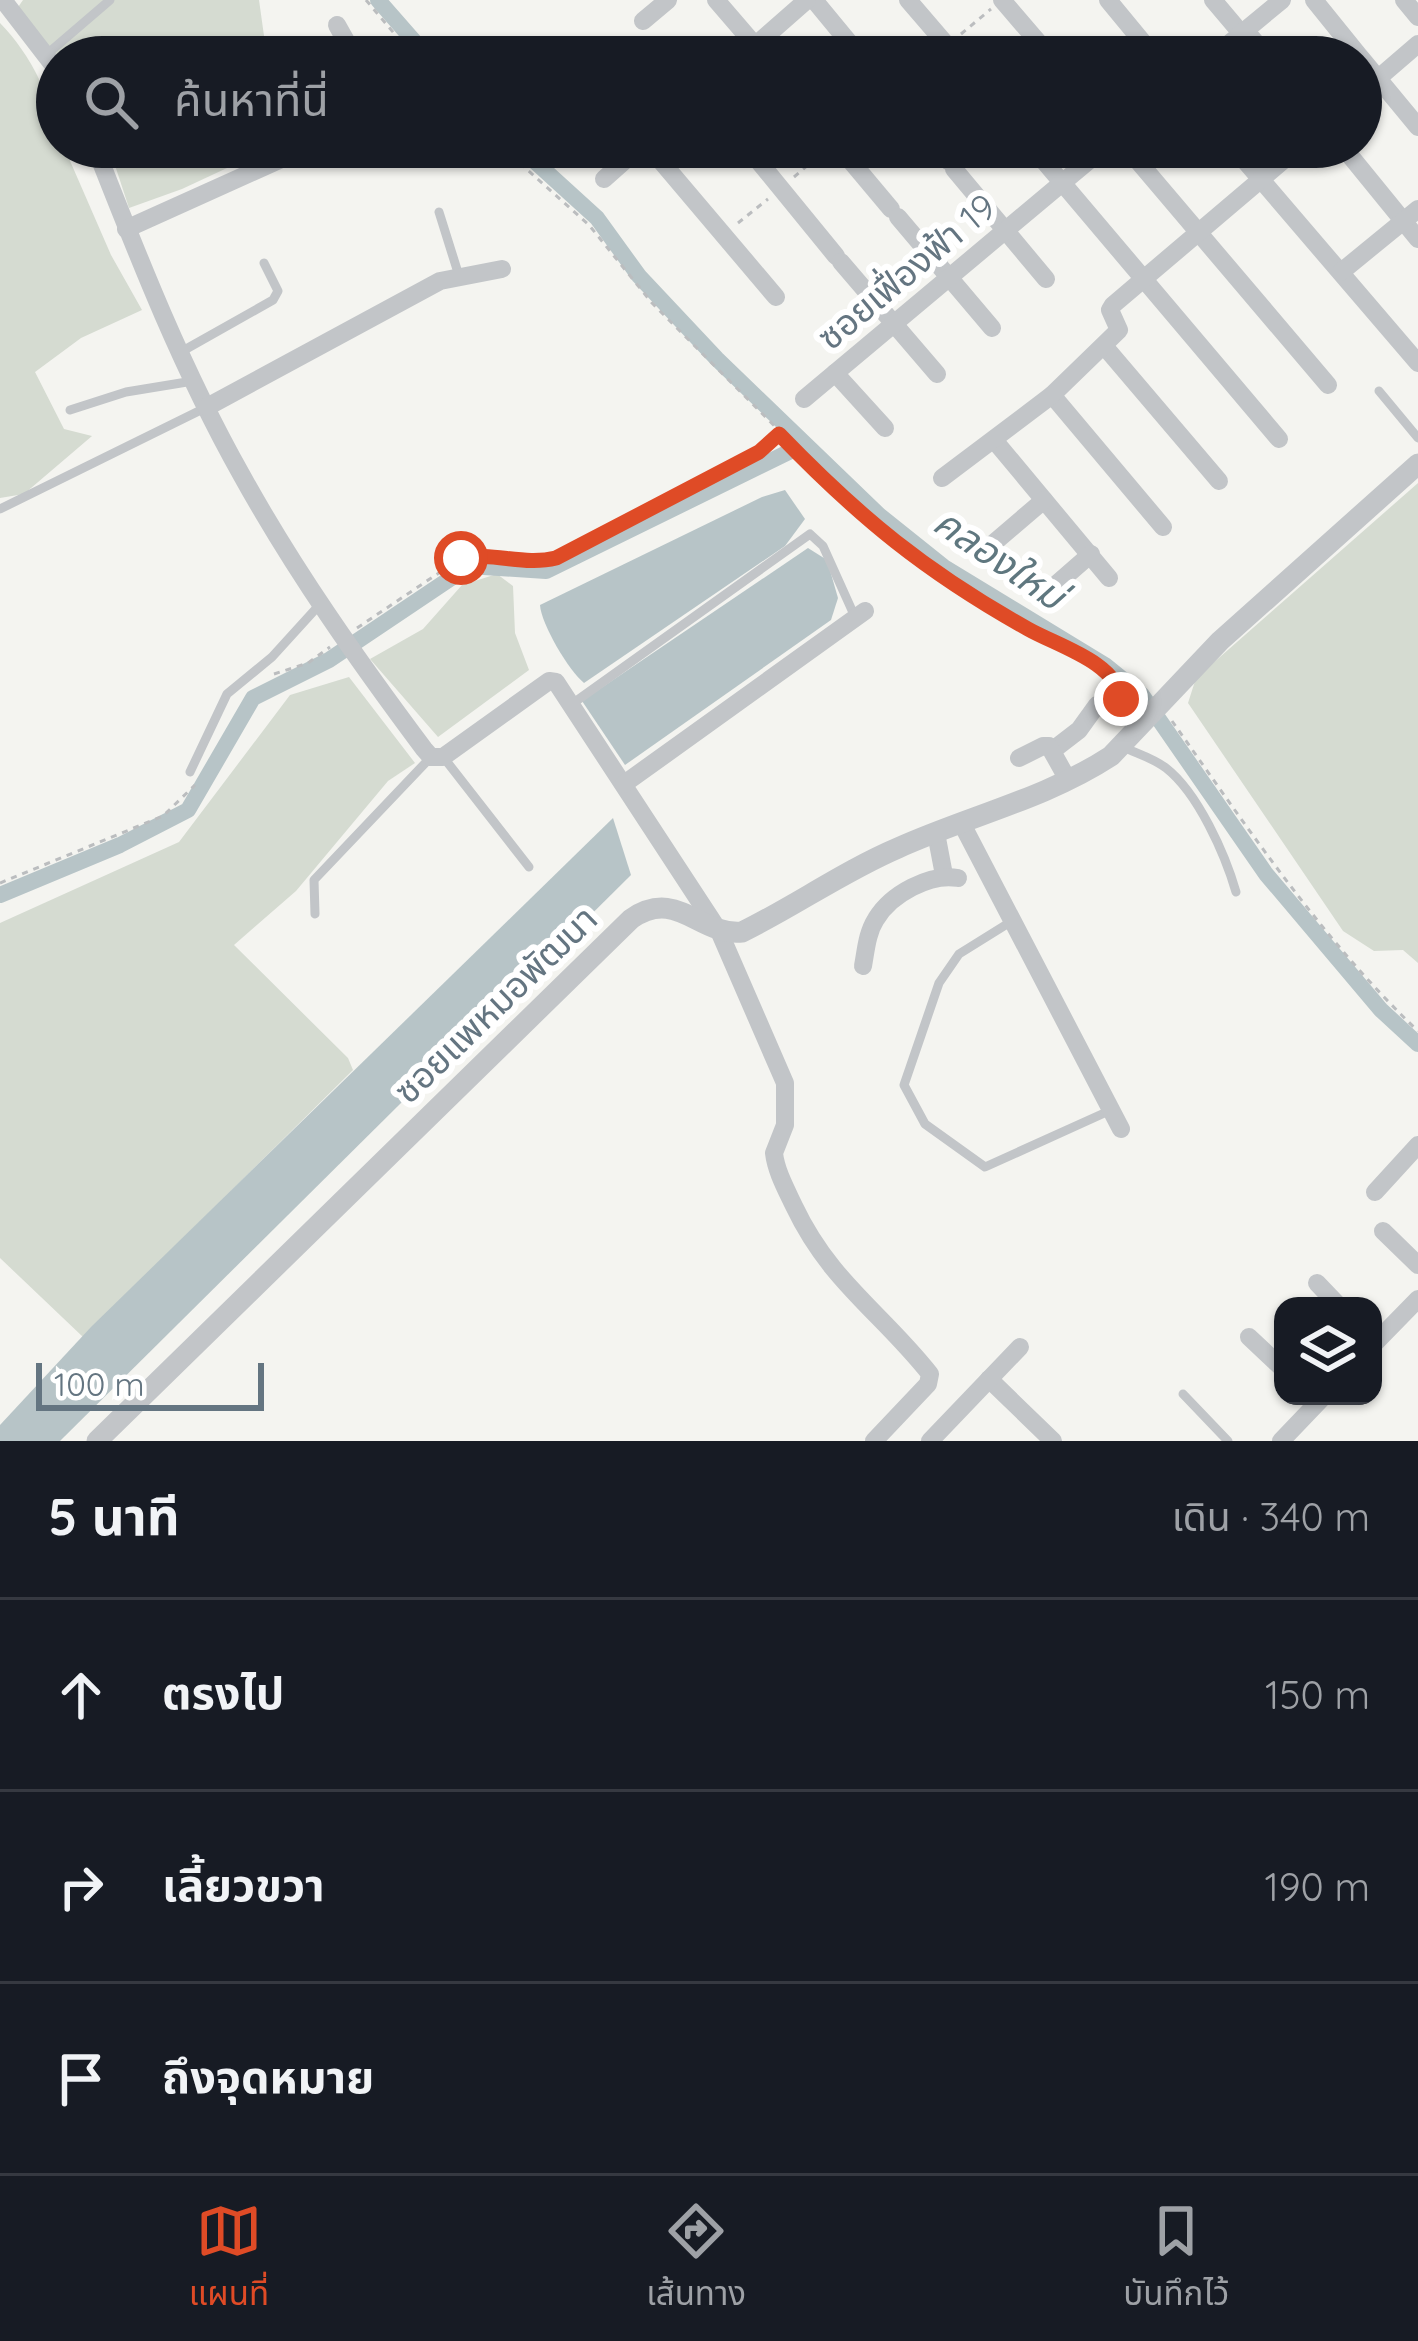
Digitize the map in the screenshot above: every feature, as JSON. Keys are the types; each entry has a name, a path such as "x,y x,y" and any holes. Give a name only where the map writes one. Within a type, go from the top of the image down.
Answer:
{"street":[{"path":"643,21 668,0"},
{"path":"716,0 742,36"},
{"path":"772,36 811,0 843,36"},
{"path":"908,0 939,36"},
{"path":"1002,0 1033,36"},
{"path":"1136,0 1114,7 1138,36"},
{"path":"1213,0 1248,36"},
{"path":"1233,36 1282,0"},
{"path":"1314,0 1343,36"},
{"path":"1404,0 1418,17"},
{"path":"5,1 36,41"},
{"path":"337,25 343,36"},
{"path":"1382,76 1418,44"},
{"path":"1382,84 1418,127"},
{"path":"103,168 178,352 268,521 366,671 437,757 549,681 560,684 719,931 785,1083 788,1108 774,1162 797,1213 823,1258 855,1298 930,1374 928,1384 874,1441"},
{"path":"126,230 262,168"},
{"path":"604,178 617,168"},
{"path":"662,168 776,297"},
{"path":"763,168 937,374"},
{"path":"857,168 992,328"},
{"path":"953,168 1046,279"},
{"path":"1050,168 1279,439"},
{"name":"ซอยเฟื่องฟ้า 19","path":"804,399 1080,168"},
{"path":"1144,168 1328,385"},
{"path":"1251,168 1418,362"},
{"path":"943,478 1105,347 1120,330 1111,307 1275,168"},
{"path":"1363,168 1411,216 1418,239"},
{"path":"1341,272 1411,216"},
{"path":"207,407 440,281 502,268"},
{"path":"1105,347 1220,481"},
{"path":"835,373 885,428"},
{"path":"1052,394 1163,527"},
{"path":"994,440 1109,578"},
{"path":"719,931 742,932 896,848 1068,780 1165,708 1220,641 1418,464"},
{"path":"982,554 1044,500"},
{"path":"1044,595 1091,554"},
{"path":"624,784 860,614"},
{"path":"1053,750 1079,730 1097,705"},
{"path":"1019,758 1043,746 1053,750 1068,780"},
{"path":"962,824 1121,1129"},
{"path":"863,966 868,935 880,913 928,879 951,876 933,834"},
{"name":"ซอยแพหมอพัฒนา","path":"98,1441 618,929 644,910 655,908 684,913 719,931"},
{"path":"1375,1192 1418,1146"},
{"path":"1383,1231 1418,1265"},
{"path":"1317,1283 1331,1297"},
{"path":"1382,1335 1418,1299"},
{"path":"1249,1336 1274,1360"},
{"path":"930,1441 1020,1347"},
{"path":"989,1379 1053,1441"},
{"path":"1281,1441 1312,1405"}],"lane":[{"path":"76,36 110,0"},
{"path":"439,212 460,279"},
{"path":"178,352 273,300 278,291 264,262"},
{"path":"70,410 126,392 193,380"},
{"path":"1379,391 1418,438"},
{"path":"0,508 207,407"},
{"path":"572,704 810,534 823,546 860,614"},
{"path":"190,772 227,694 272,657 322,602"},
{"path":"1123,743 1171,772 1184,788 1226,855 1236,892"},
{"path":"315,914 314,880 437,757 529,867"},
{"path":"1012,921 959,954 939,983 904,1084 926,1124 985,1167 1111,1110"},
{"path":"1183,1394 1228,1441"}],"path":[{"path":"366,0 396,36"},
{"path":"967,36 1002,0"},
{"path":"525,168 589,225 630,279 779,434 912,558 1116,680 1123,743"},
{"path":"269,675 308,663 461,558 479,555 537,563 556,558 759,452 779,434"},
{"path":"1165,708 1269,856 1418,1031"},
{"path":"0,883 164,816 197,783"}],"shaded area":[{"path":"23,0 259,0 264,36 36,36 14,13"},
{"path":"0,23 36,73 36,168 73,168 111,255 142,310 81,338 35,372 64,429 92,436 24,494 0,498"},
{"path":"116,168 227,168 182,189 129,208"},
{"path":"1418,483 1418,963 1403,950 1374,951 1343,931 1188,703 1196,678"},
{"path":"785,490 805,519 785,546 584,683 578,677 550,635 540,605"},
{"path":"808,548 827,560 838,598 831,620 625,765 582,701"},
{"path":"497,574 513,586 515,633 529,670 438,737 370,659 423,629 462,585"},
{"path":"349,677 415,763 388,781 296,891 234,945 348,1058 353,1070 83,1337 0,1258 0,923 179,842 290,695"},
{"path":"613,818 631,875 60,1441 0,1441 0,1425 91,1327"}],"waterway":[{"name":"คลองใหม่","path":"378,0 410,36"},
{"name":"คลองใหม่","path":"542,168 597,218 639,276 717,359 879,515 944,567 1105,665 1142,695 1266,874 1381,1010 1418,1044"},
{"path":"0,895 120,845 188,810 253,698 329,660 469,566 546,571 803,445"}],"route":[{"path":"461,558 479,555 537,563 556,558 759,452 779,434 886,538 987,606 1094,664 1116,680 1121,699"}]}
